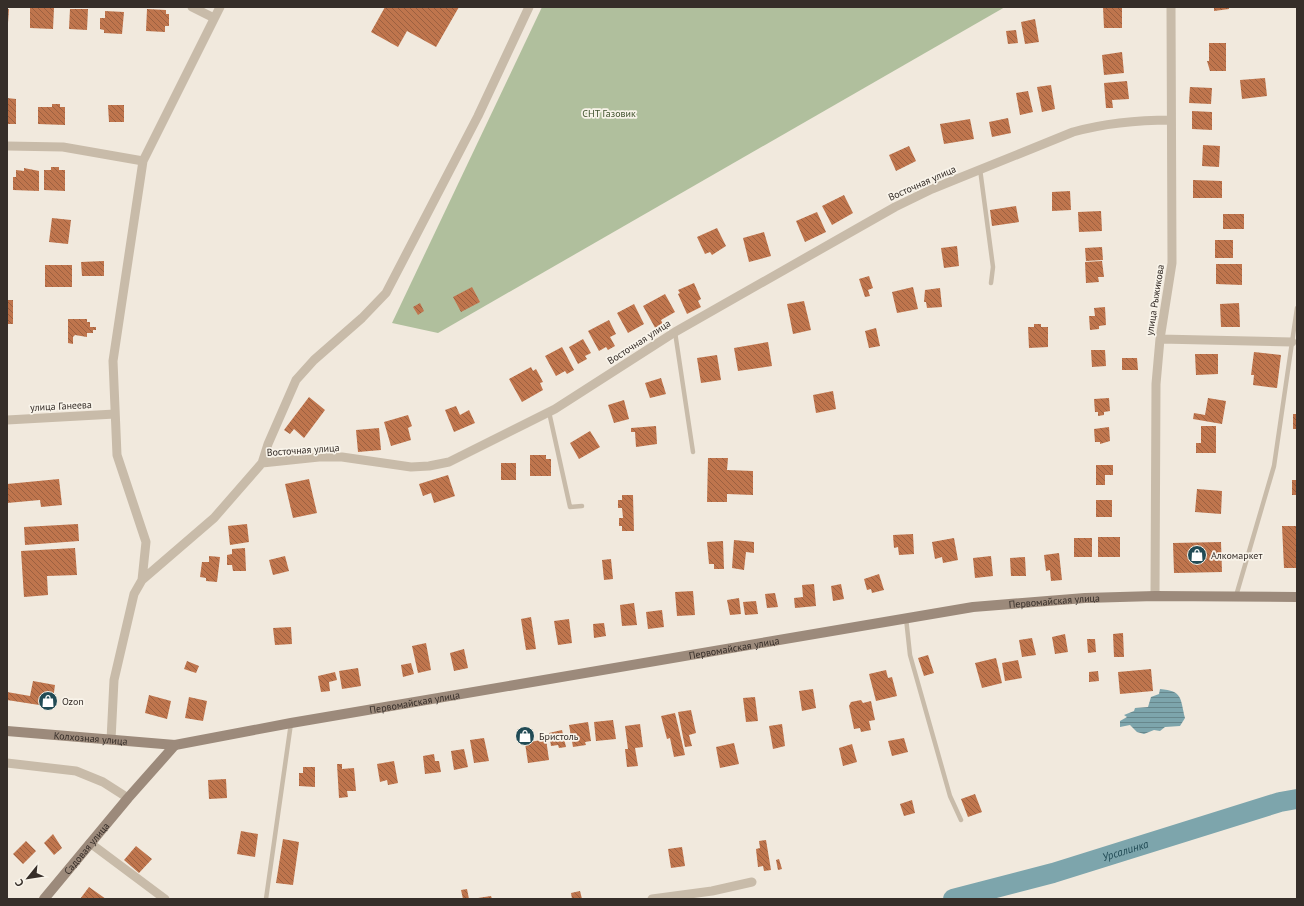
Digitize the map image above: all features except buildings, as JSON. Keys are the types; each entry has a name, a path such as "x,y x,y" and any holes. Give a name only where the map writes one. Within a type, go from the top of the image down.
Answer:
{"main road":[{"name":"Первомайская улица","path":"175,745 291,723 973,607 1085,598 1156,596 1297,597"},
{"name":"Колхозная улица","path":"7,731 175,745"},
{"name":"Садовая улица","path":"44,899 128,798 175,745"}],"street":[{"path":"192,7 214,18"},
{"path":"111,740 114,680 134,594 142,580 146,542 117,455 113,361 143,161 220,7"},
{"path":"262,463 268,444 296,380 314,360 362,318 386,292 478,116 529,7"},
{"name":"улица Рыжикова","path":"1156,596 1156,384 1160,339 1172,263 1171,7"},
{"name":"Восточная улица","path":"142,580 214,518 262,463 319,457 342,457 411,467 429,466 449,462 549,412 675,332 895,207 932,189 1073,132 1093,126 1136,120 1171,120"},
{"path":"7,146 63,147 143,161"},
{"path":"1160,339 1292,342"},
{"name":"улица Ганеева","path":"7,420 115,414"},
{"path":"7,763 76,771 103,782 128,798"},
{"path":"90,843 165,899"},
{"path":"652,899 712,891 752,882"}],"lane":[{"path":"980,169 993,267 991,283"},
{"path":"1236,596 1274,466 1297,308"},
{"path":"675,332 693,452"},
{"path":"549,412 570,507 582,506"},
{"path":"906,618 910,655 950,796 961,820"},
{"path":"266,899 291,723"}],"green space":[{"name":"СНТ Газовик","path":"542,7 1005,7 438,333 392,323"}],"water":[{"path":"1160,689 1173,692 1179,697 1185,718 1180,726 1165,727 1160,731 1154,730 1144,734 1137,732 1130,725 1120,727 1120,721 1127,717 1124,715 1134,711 1135,708 1148,707 1151,697 1159,694"}],"waterway":[{"name":"Урсалинка","path":"953,899 1053,873 1280,802 1297,799"}],"place":[{"name":"Алкомаркет","path":"1197,555"},
{"name":"Ozon","path":"48,701"},
{"name":"Бристоль","path":"525,736"}]}
